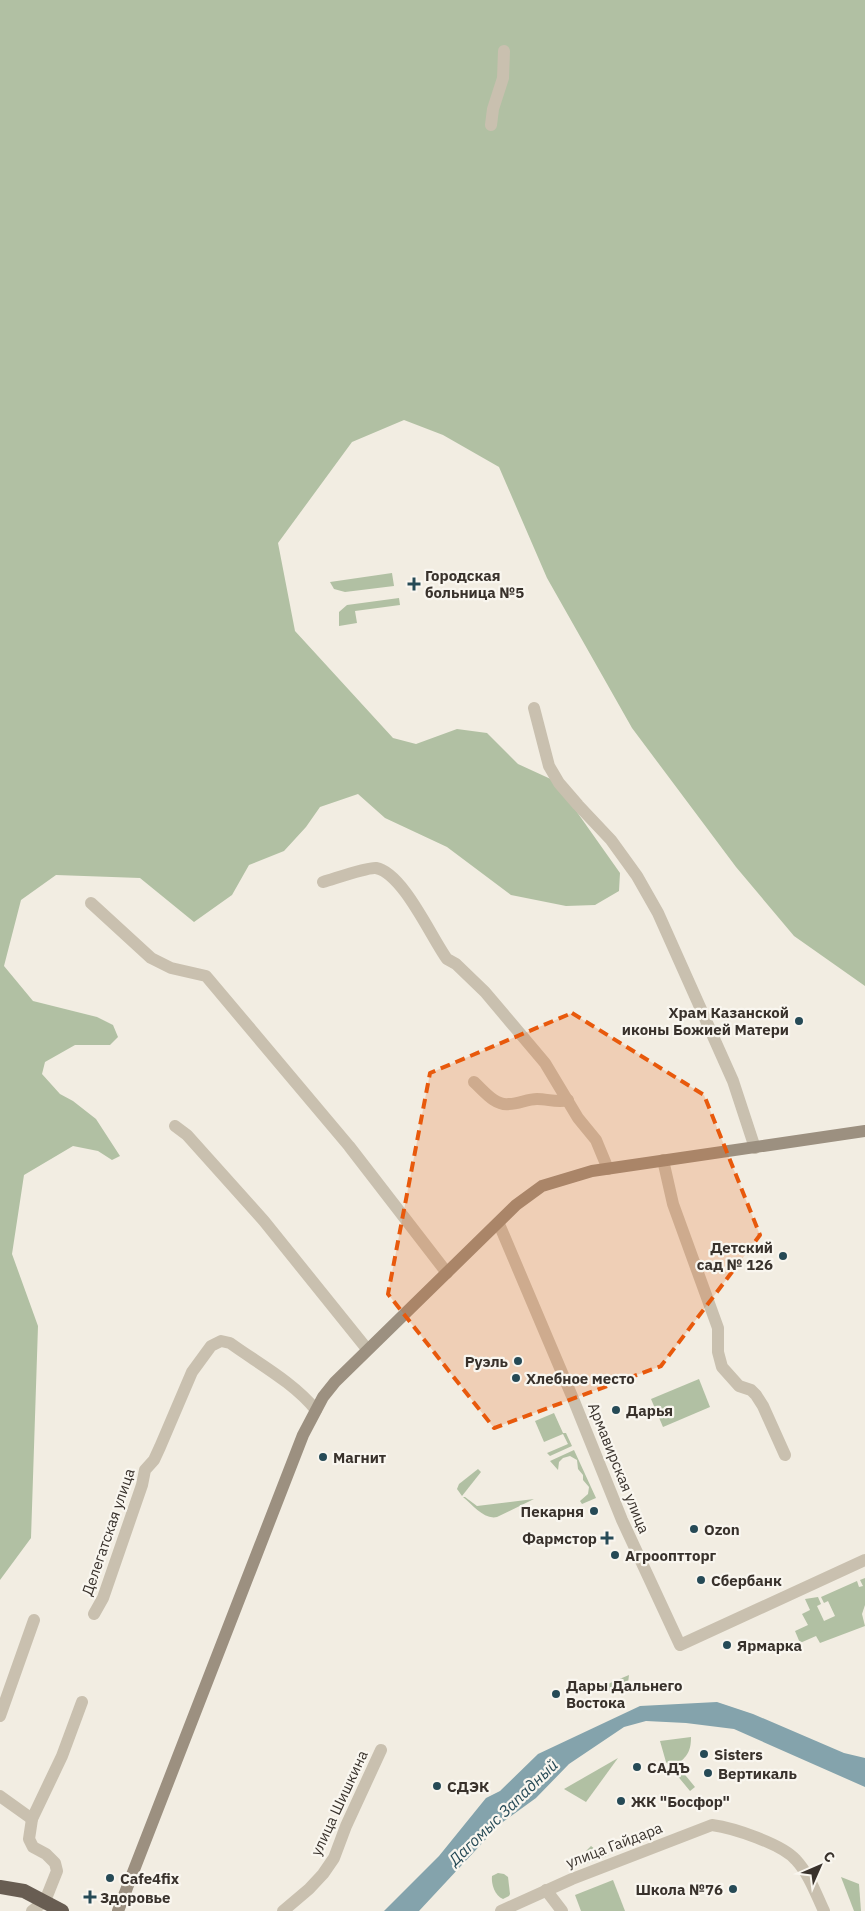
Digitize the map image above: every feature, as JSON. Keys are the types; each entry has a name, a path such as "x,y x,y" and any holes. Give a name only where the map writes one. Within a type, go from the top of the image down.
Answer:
{"highway":[{"path":"0,1887 24,1891 62,1911"}],"main road":[{"path":"118,1911 302,1435 329,1390 367,1349 499,1224 516,1205 542,1186 592,1171 865,1131"}],"street":[{"path":"491,125 493,109 503,78 504,51"},
{"path":"534,708 544,752 554,774 591,820 611,840 637,876 658,912 733,1080 755,1148"},
{"path":"323,882 374,868 386,871 401,886 447,959 456,964 485,992 545,1063 578,1118 596,1140 608,1169"},
{"path":"91,903 151,958 171,968 206,976 349,1146 447,1273"},
{"path":"474,1082 496,1102 508,1105 534,1099 549,1099 560,1102 568,1100"},
{"path":"175,1126 187,1135 264,1221 367,1349"},
{"path":"663,1160 673,1204 718,1328 718,1352 722,1367 739,1386 751,1390 756,1395 763,1406 785,1455"},
{"name":"Армавирская улица","path":"499,1224 622,1520 680,1645 865,1560"},
{"name":"Делегатская улица","path":"94,1614 104,1598 142,1485 145,1470 154,1460 192,1372 211,1346 221,1341 230,1343 294,1388 316,1410"},
{"path":"0,1716 34,1620"},
{"path":"32,1911 45,1901 57,1870 55,1863 46,1854 33,1847 29,1839 32,1819 62,1756 82,1702"},
{"name":"улица Шишкина","path":"283,1911 309,1889 334,1858 346,1826 381,1750"},
{"path":"0,1796 32,1819"},
{"name":"улица Гайдара","path":"501,1911 546,1890 712,1824 726,1826 787,1852 803,1869 824,1911"},
{"path":"546,1890 562,1911"}],"highlighted area":[{"path":"572,1013 704,1095 760,1235 661,1366 494,1428 388,1294 430,1073"}],"green space":[{"path":"0,0 865,0 865,986 794,936 736,867 632,728 547,578 499,467 443,435 404,420 352,442 278,543 295,631 393,738 416,744 457,729 487,733 518,764 555,781 620,873 619,891 595,905 566,906 511,895 447,847 385,818 358,794 320,807 306,827 284,851 249,865 232,895 194,922 140,878 56,875 21,900 4,966 33,1001 97,1017 113,1025 118,1037 110,1045 75,1045 45,1062 42,1074 60,1094 73,1101 96,1119 120,1156 112,1160 98,1151 73,1146 24,1175 12,1254 38,1326 31,1538 0,1580"},
{"path":"392,573 394,586 345,592 334,589 330,582"},
{"path":"399,598 400,605 355,611 357,623 339,626 339,612 347,605"},
{"path":"699,1379 710,1407 663,1427 651,1399"},
{"path":"554,1413 563,1433 566,1433 572,1446 550,1456 547,1453 568,1444 563,1434 544,1442 535,1421"},
{"path":"574,1450 596,1498 582,1504 580,1501 588,1494 589,1487 578,1469 577,1460 570,1456 563,1458 559,1462 558,1470 550,1461"},
{"path":"478,1469 481,1472 462,1496 457,1489 459,1484"},
{"path":"463,1497 477,1506 534,1499 497,1517 492,1517 483,1514"},
{"path":"865,1578 865,1605 862,1614 865,1626 820,1643 816,1636 800,1643 795,1631 808,1625 802,1614 810,1610 805,1599 818,1597 821,1604 817,1606 824,1621 835,1616 828,1601 824,1603 821,1597 857,1581 859,1587 863,1586 860,1580"},
{"path":"629,1675 628,1683 608,1692 603,1686"},
{"path":"691,1737 688,1753 677,1765 695,1787 690,1791 666,1762 660,1741"},
{"path":"618,1758 586,1802 564,1789"},
{"path":"591,1846 596,1850 604,1846 609,1855 580,1866 578,1865 577,1860"},
{"path":"498,1873 508,1877 510,1894 503,1899 496,1893 492,1883 492,1876"},
{"path":"841,1877 859,1884 861,1911 854,1911"},
{"path":"613,1880 625,1911 581,1911 575,1895"}],"water":[{"name":"Дагомыс Западный","path":"717,1702 753,1714 844,1753 865,1758 865,1787 734,1729 686,1723 646,1721 624,1727 569,1764 536,1798 500,1824 419,1911 384,1911 439,1856 486,1798 500,1791 538,1754 640,1706"}],"place":[{"name":"Городская больница №5","path":"414,584"},
{"name":"Храм Казанской иконы Божией Матери","path":"799,1021"},
{"name":"Детский сад № 126","path":"783,1256"},
{"name":"Руэль","path":"518,1361"},
{"name":"Хлебное место","path":"516,1378"},
{"name":"Дарья","path":"616,1410"},
{"name":"Магнит","path":"323,1457"},
{"name":"Пекарня","path":"594,1511"},
{"name":"Ozon","path":"694,1529"},
{"name":"Фармстор","path":"607,1538"},
{"name":"Агрооптторг","path":"615,1555"},
{"name":"Сбербанк","path":"701,1580"},
{"name":"Ярмарка","path":"727,1645"},
{"name":"Дары Дальнего Востока","path":"556,1694"},
{"name":"Sisters","path":"704,1754"},
{"name":"САДЪ","path":"637,1767"},
{"name":"Вертикаль","path":"708,1773"},
{"name":"СДЭК","path":"437,1786"},
{"name":"ЖК \"Босфор\"","path":"621,1801"},
{"name":"Cafe4fix","path":"110,1878"},
{"name":"Школа №76","path":"733,1889"},
{"name":"Здоровье","path":"90,1897"}]}
